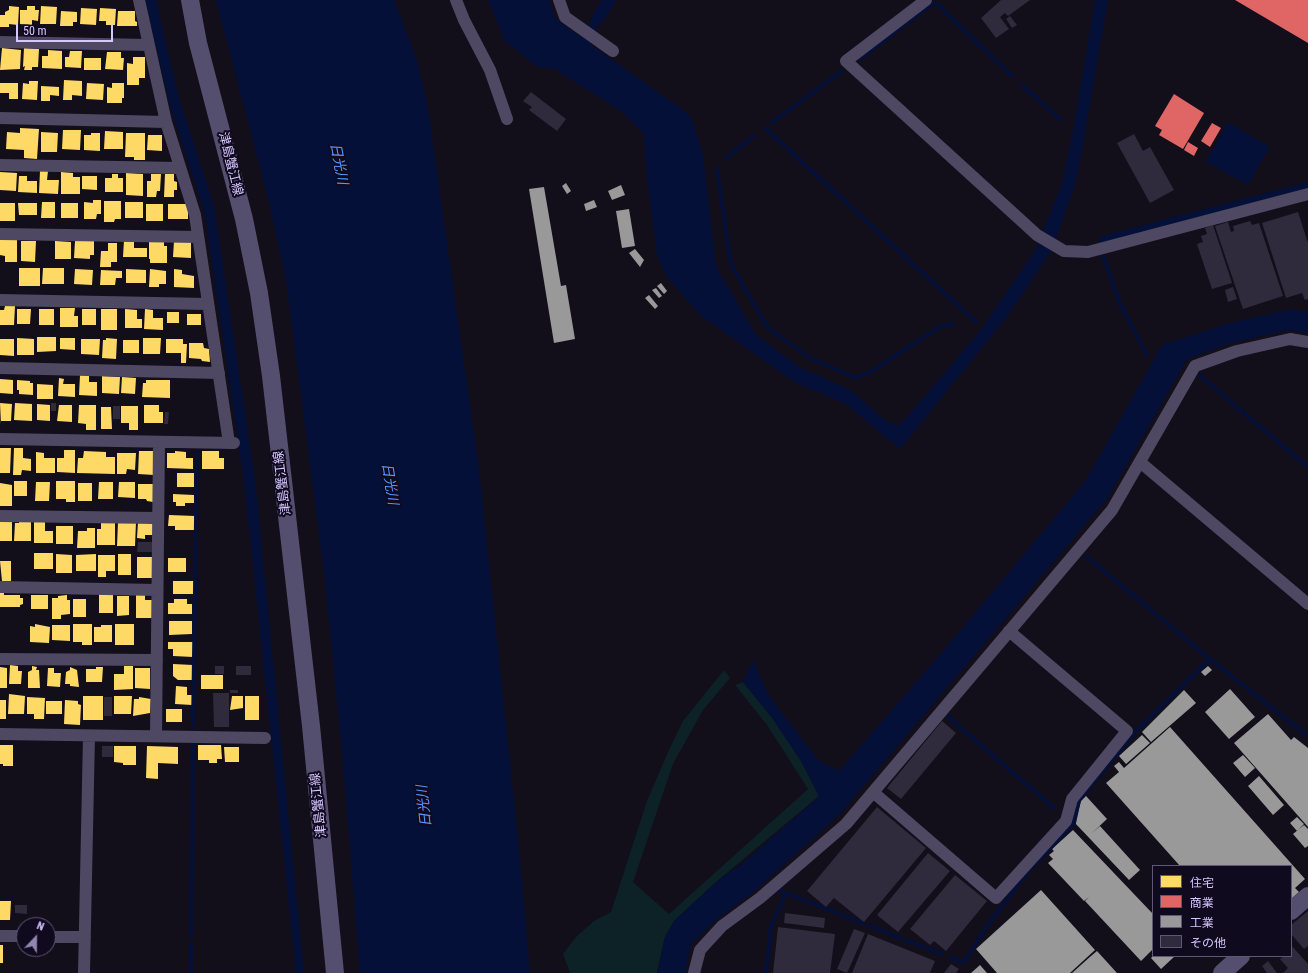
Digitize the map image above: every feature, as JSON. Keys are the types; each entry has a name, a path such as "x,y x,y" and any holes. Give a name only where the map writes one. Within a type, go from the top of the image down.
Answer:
{"main road":[{"name":"津島蟹江線","path":"190,0 198,43 244,219 259,293 271,376 311,726 335,973"},
{"path":"1292,910 1308,896"},
{"path":"1222,973 1240,957"}],"street":[{"path":"0,439 232,443 219,373 195,215 166,122 139,0"},
{"path":"456,0 464,20 490,70 507,119"},
{"path":"559,0 565,17 613,51"},
{"path":"926,0 846,61 1037,235 1064,251 1088,252 1308,194"},
{"path":"0,42 148,45"},
{"path":"0,118 166,122"},
{"path":"0,165 180,168"},
{"path":"0,234 198,237"},
{"path":"0,300 208,304"},
{"path":"694,973 700,950 722,926 760,898 846,824 1112,510 1195,366 1237,351 1290,339 1308,342"},
{"path":"0,368 219,373"},
{"path":"156,736 159,442"},
{"path":"1140,462 1308,604"},
{"path":"0,516 158,518"},
{"path":"0,587 158,590"},
{"path":"873,792 996,898 1066,821 1072,799 1127,731 1010,631"},
{"path":"0,659 157,660"},
{"path":"0,734 266,738"},
{"path":"84,973 89,736"},
{"path":"0,936 16,936"},
{"path":"56,937 85,937"}],"green space":[{"path":"724,670 730,678 703,710 673,764 633,882 669,914 808,789 767,725 735,685 743,682 773,719 801,761 819,796 716,882 674,921 665,937 657,973 570,973 563,954 576,937 594,921 611,912 647,801 668,752 683,721"}],"water":[{"path":"145,0 156,0 179,98 214,206 255,478 304,973 296,973 244,481 205,214 170,106"},
{"name":"日光川","path":"216,0 394,0 417,60 428,108 479,469 521,868 530,973 360,973 343,762 325,580 286,281 268,198"},
{"path":"488,0 549,0 555,18 578,35 593,20 591,17 602,0 617,0 601,25 599,24 590,44 685,111 691,117 703,154 716,266 756,335 801,368 851,390 887,422 897,425 901,424 980,331 1034,252 1062,184 1074,126 1095,0 1108,0 1079,167 1074,188 1052,250 1007,317 900,449 846,404 794,382 700,315 667,277 657,256 646,171 644,134 622,112 555,69 537,67 505,41"},
{"path":"1228,122 1270,147 1248,185 1206,162"},
{"path":"1308,182 1308,188 1104,243 1098,242 1101,236"},
{"path":"1291,309 1308,312 1308,333 1290,330 1231,343 1187,359 1107,499 839,815 756,890 716,920 691,944 685,973 657,973 665,937 674,921 716,882 748,859 819,796 801,761 773,719 743,682 753,660 767,693 819,761 839,771 943,651 1086,480 1162,345 1226,324"}],"building: 住宅":[{"path":"9,6 19,7 18,25 9,24 9,27 0,27 0,15 5,15 5,12 9,10"},
{"path":"27,6 35,6 35,10 39,10 38,21 32,20 32,25 20,24 20,10 27,10"},
{"path":"41,6 57,7 56,24 40,24"},
{"path":"81,8 97,9 96,25 80,24"},
{"path":"100,8 116,9 115,25 106,25 106,21 99,21"},
{"path":"61,11 77,12 77,22 73,22 73,26 60,26"},
{"path":"118,11 135,11 135,21 137,22 137,26 117,26"},
{"path":"2,48 21,50 20,69 0,70"},
{"path":"24,48 39,49 38,67 32,67 32,70 24,70"},
{"path":"48,50 62,51 62,69 42,68 42,56 48,56"},
{"path":"70,51 82,51 81,68 65,67 65,57 69,57"},
{"path":"107,52 121,52 121,58 124,58 123,70 105,69"},
{"path":"133,57 145,57 145,78 139,78 139,85 127,85 127,63 133,64"},
{"path":"84,58 101,58 101,70 84,70"},
{"path":"64,80 82,81 82,96 72,95 72,100 63,100"},
{"path":"29,81 38,81 37,100 22,99 23,83 29,84"},
{"path":"0,83 18,83 18,99 9,99 9,93 0,93"},
{"path":"87,83 104,84 103,100 86,99"},
{"path":"112,83 124,83 124,98 122,98 122,103 107,103 107,87 112,88"},
{"path":"41,86 59,87 59,96 50,95 50,101 41,101"},
{"path":"20,128 39,129 37,159 24,158 24,150 6,149 7,132 20,133"},
{"path":"63,130 81,130 80,150 62,149"},
{"path":"105,131 123,132 123,149 104,149"},
{"path":"41,132 58,133 57,152 41,152"},
{"path":"91,133 100,133 100,151 84,150 84,135 91,135"},
{"path":"126,133 145,133 145,160 134,160 134,157 125,157"},
{"path":"148,135 162,135 162,151 147,150"},
{"path":"40,171 48,171 47,180 59,180 58,194 39,193"},
{"path":"0,172 17,173 16,191 0,190"},
{"path":"61,172 73,173 73,177 80,177 80,194 61,194"},
{"path":"126,173 143,174 143,196 126,195"},
{"path":"112,174 118,174 118,178 123,178 123,192 105,192 105,178 112,178"},
{"path":"151,174 161,174 160,191 157,191 156,197 147,197 147,181 151,181"},
{"path":"165,174 174,174 174,181 177,182 177,190 174,190 174,197 164,197"},
{"path":"19,176 27,176 27,181 37,181 37,193 18,192"},
{"path":"82,176 97,176 97,190 82,189"},
{"path":"93,200 101,200 101,214 97,214 96,219 84,219 84,202 93,203"},
{"path":"104,201 121,201 121,219 115,219 114,222 104,222"},
{"path":"42,202 55,202 55,218 41,218"},
{"path":"125,202 143,202 143,218 125,218"},
{"path":"0,203 15,203 15,221 0,221"},
{"path":"18,203 37,203 37,215 19,215"},
{"path":"61,203 78,203 78,218 61,218"},
{"path":"146,204 163,204 163,221 146,221"},
{"path":"168,204 188,204 188,219 168,219"},
{"path":"0,240 17,240 17,262 5,262 5,256 0,255"},
{"path":"124,240 134,241 134,248 147,248 147,257 123,257"},
{"path":"149,240 164,242 164,246 167,246 167,263 150,263"},
{"path":"21,241 36,241 35,262 21,261"},
{"path":"55,241 71,242 71,259 55,259"},
{"path":"75,241 94,241 94,255 90,255 90,259 74,258"},
{"path":"174,241 191,242 191,258 173,257"},
{"path":"108,243 117,243 117,262 111,262 111,267 100,267 101,251 108,251"},
{"path":"19,268 40,268 40,286 19,286"},
{"path":"43,268 64,268 64,284 42,284"},
{"path":"75,269 93,270 92,285 74,284"},
{"path":"126,269 146,270 146,283 126,283"},
{"path":"150,269 166,271 166,284 159,284 159,287 149,287"},
{"path":"174,269 182,270 182,274 194,276 194,288 174,287"},
{"path":"101,270 122,271 122,278 116,278 115,285 100,285"},
{"path":"5,306 15,306 14,325 0,325 0,310 4,310"},
{"path":"60,308 75,308 74,316 78,316 78,327 60,327"},
{"path":"17,309 31,309 30,324 17,324"},
{"path":"39,309 54,309 54,325 39,325"},
{"path":"82,309 96,309 96,325 82,325"},
{"path":"101,309 117,309 117,330 101,330"},
{"path":"125,309 137,310 137,319 142,319 142,328 125,328"},
{"path":"145,309 153,310 153,318 163,318 163,330 144,329"},
{"path":"167,312 179,312 179,323 167,323"},
{"path":"187,314 201,314 201,325 187,325"},
{"path":"37,337 56,337 56,351 37,352"},
{"path":"17,338 34,339 34,355 17,355"},
{"path":"60,338 75,338 75,350 60,349"},
{"path":"106,338 117,339 116,359 102,358 103,340 106,340"},
{"path":"143,338 161,338 160,354 143,354"},
{"path":"0,339 14,339 14,356 0,355"},
{"path":"81,339 100,339 99,355 81,354"},
{"path":"166,339 183,339 183,344 187,344 186,363 181,363 181,353 166,353"},
{"path":"123,340 139,340 139,353 123,353"},
{"path":"189,343 203,343 204,348 209,349 210,362 202,361 201,359 189,358"},
{"path":"80,375 89,375 89,382 97,382 97,396 79,395"},
{"path":"102,376 120,377 119,394 102,393"},
{"path":"122,377 136,378 135,394 121,393"},
{"path":"59,378 64,379 63,384 75,384 75,397 58,396"},
{"path":"0,379 13,380 13,394 0,393"},
{"path":"17,380 30,381 30,383 33,383 33,395 19,394 19,390 17,390"},
{"path":"146,380 170,380 170,398 142,397 143,383 146,383"},
{"path":"37,384 53,385 53,399 37,399"},
{"path":"0,403 12,404 11,421 1,421 1,425"},
{"path":"15,403 32,404 32,421 14,420"},
{"path":"37,404 50,405 50,421 37,420"},
{"path":"59,405 72,405 72,422 57,421"},
{"path":"79,405 96,405 96,430 86,430 86,424 78,423"},
{"path":"144,405 159,405 159,412 163,412 163,423 144,423"},
{"path":"121,406 138,406 138,430 129,430 129,423 121,423"},
{"path":"101,407 111,407 112,429 101,429"},
{"path":"0,448 11,448 10,473 0,473"},
{"path":"14,448 23,448 23,458 31,459 31,471 22,470 21,475 13,475"},
{"path":"64,450 75,450 75,473 57,472 57,458 64,458"},
{"path":"84,451 106,452 106,457 115,457 115,474 77,473 78,458 83,458"},
{"path":"139,451 154,451 154,475 138,474"},
{"path":"175,451 186,452 186,458 193,458 193,469 167,468 167,453 175,453"},
{"path":"202,451 219,451 219,458 224,458 224,469 202,469"},
{"path":"36,452 44,453 44,458 55,458 55,473 36,473"},
{"path":"117,453 136,453 135,470 127,469 126,474 117,474"},
{"path":"177,473 194,473 194,487 177,487"},
{"path":"14,481 27,481 27,496 14,496"},
{"path":"56,481 75,481 75,502 66,502 66,499 56,499"},
{"path":"36,482 50,482 49,501 35,501"},
{"path":"99,482 113,482 113,499 98,499"},
{"path":"119,482 135,482 135,498 118,497"},
{"path":"0,483 12,485 12,506 0,506"},
{"path":"78,483 92,483 92,501 78,501"},
{"path":"138,484 153,484 153,502 147,501 146,499 138,499"},
{"path":"173,494 194,495 194,503 185,503 185,506 176,506 176,502 173,502"},
{"path":"169,515 195,516 194,530 175,530 175,526 168,526"},
{"path":"0,520 12,520 12,541 0,541"},
{"path":"19,521 31,521 31,541 14,541 15,523 19,523"},
{"path":"101,521 115,521 115,545 97,545 97,529 101,529"},
{"path":"34,522 45,522 45,531 53,531 53,543 34,543"},
{"path":"118,522 136,522 135,546 117,546"},
{"path":"138,522 154,524 154,535 145,535 145,539 137,538"},
{"path":"56,526 73,526 73,544 56,544"},
{"path":"87,528 95,528 95,548 77,548 78,531 87,531"},
{"path":"34,553 53,553 53,569 34,569"},
{"path":"56,554 72,555 72,573 56,573"},
{"path":"96,554 96,571 76,571 76,555"},
{"path":"118,554 131,554 131,575 118,575"},
{"path":"98,555 115,555 115,571 106,571 106,577 98,577"},
{"path":"137,557 152,557 152,578 137,578"},
{"path":"168,558 186,558 186,572 168,572"},
{"path":"0,561 11,561 11,581 2,581"},
{"path":"173,581 195,581 195,594 173,594"},
{"path":"0,592 4,592 4,595 20,595 20,598 23,598 23,604 20,605 20,607 0,607"},
{"path":"99,594 113,594 113,613 99,613"},
{"path":"31,595 48,595 48,609 31,609"},
{"path":"67,595 67,600 70,600 70,614 61,615 61,619 52,619 52,598"},
{"path":"136,595 145,595 145,600 153,600 153,618 136,618"},
{"path":"117,596 129,596 129,615 117,616"},
{"path":"73,599 86,599 86,617 73,617"},
{"path":"174,599 187,599 187,604 192,604 192,614 168,614 168,603 174,603"},
{"path":"169,621 192,621 192,634 169,635"},
{"path":"35,624 50,627 49,643 30,642 30,626 35,627"},
{"path":"73,624 92,624 92,645 82,645 82,642 73,642"},
{"path":"115,624 134,624 134,645 115,645"},
{"path":"52,625 70,625 70,641 52,640"},
{"path":"101,625 112,625 112,642 94,642 94,627 101,627"},
{"path":"168,642 193,642 193,657 173,656 173,649 168,649"},
{"path":"173,664 193,665 193,680 178,680 173,676"},
{"path":"10,665 18,666 18,671 22,671 21,684 9,684"},
{"path":"32,666 37,667 36,670 39,670 40,688 28,688 28,672 32,670"},
{"path":"124,666 133,666 133,689 114,690 114,674 124,674"},
{"path":"0,667 7,668 7,688 0,688"},
{"path":"70,667 77,670 79,687 65,684 66,672 70,670"},
{"path":"96,667 103,667 102,682 86,682 86,669 96,669"},
{"path":"48,668 54,668 54,673 61,673 60,687 47,686"},
{"path":"135,668 150,668 150,689 135,688"},
{"path":"201,675 223,675 223,689 201,689"},
{"path":"176,686 187,687 187,695 193,695 192,705 175,704"},
{"path":"9,694 25,696 24,714 8,714"},
{"path":"83,696 103,696 103,720 83,720"},
{"path":"114,696 132,696 131,714 114,714"},
{"path":"232,696 243,696 243,708 230,710"},
{"path":"245,696 259,696 259,720 245,720"},
{"path":"27,697 45,698 44,719 34,719 34,714 27,714"},
{"path":"139,697 151,699 150,713 133,716 134,699 139,699"},
{"path":"0,700 6,700 6,719 0,719"},
{"path":"65,700 78,701 78,704 81,705 80,725 64,724"},
{"path":"46,701 62,701 62,714 46,714"},
{"path":"166,709 182,709 182,722 166,722"},
{"path":"0,745 13,745 13,766 3,766 3,764 0,764"},
{"path":"198,745 221,745 222,759 217,759 217,763 209,763 209,760 198,760"},
{"path":"114,746 136,746 136,765 123,765 123,763 114,762"},
{"path":"147,746 178,747 178,764 158,763 158,779 146,778"},
{"path":"224,747 239,747 239,762 225,762"},
{"path":"0,901 11,901 10,920 0,920"},
{"path":"0,945 3,945 3,963 0,963"}],"building: 商業":[{"path":"1235,0 1308,0 1308,43"},
{"path":"1174,94 1204,113 1183,149 1159,135 1162,130 1155,126"},
{"path":"1212,123 1221,128 1210,147 1201,141"},
{"path":"1188,142 1198,148 1194,156 1184,150"}],"building: 工業":[{"path":"566,183 571,191 567,194 562,186"},
{"path":"621,185 625,195 612,200 608,191"},
{"path":"544,187 561,286 566,285 575,339 554,343 529,189"},
{"path":"594,200 597,207 586,211 584,204"},
{"path":"629,209 635,246 622,248 616,211"},
{"path":"635,249 644,260 640,267 629,253"},
{"path":"661,283 667,291 664,294 657,286"},
{"path":"656,288 662,296 659,298 652,290"},
{"path":"649,295 658,306 655,309 645,298"},
{"path":"1208,666 1212,670 1205,676 1201,672"},
{"path":"1230,689 1255,717 1229,739 1205,712"},
{"path":"1184,690 1196,703 1151,742 1142,732"},
{"path":"1268,714 1291,740 1294,737 1308,748 1308,827 1234,743"},
{"path":"1170,727 1305,879 1295,888 1299,892 1292,898 1292,865 1179,865 1106,783 1119,772 1114,766 1119,762 1124,768"},
{"path":"1142,735 1150,743 1126,764 1119,756"},
{"path":"1243,755 1255,768 1245,777 1233,763"},
{"path":"1259,776 1284,805 1273,815 1248,786"},
{"path":"1086,796 1107,819 1091,834 1100,826 1140,870 1129,880 1075,823 1081,801"},
{"path":"1297,817 1304,824 1297,831 1290,823"},
{"path":"1304,825 1308,829 1308,846 1305,848 1293,834"},
{"path":"1073,830 1152,913 1152,950 1141,961 1085,901 1089,897 1084,901 1048,863 1053,859 1049,855 1054,851 1052,849"},
{"path":"1041,890 1095,950 1070,973 997,973 976,949"},
{"path":"1097,951 1117,973 1072,973 1091,956"},
{"path":"1152,957 1174,957 1161,969 1151,958"},
{"path":"980,965 987,973 971,973"}],"building: その他":[{"path":"1001,0 1030,0 1008,16 1005,13 1000,17 1009,29 996,38 981,18"},
{"path":"1010,16 1017,25 1012,28 1006,19"},
{"path":"531,92 566,119 557,131 529,110 532,107 523,101"},
{"path":"1134,134 1143,151 1150,147 1174,190 1150,203 1117,143"},
{"path":"1298,212 1308,243 1308,299 1305,300 1302,293 1286,298 1262,223"},
{"path":"1250,221 1252,225 1259,223 1283,296 1243,309 1215,226 1228,222 1231,232 1234,231 1233,226"},
{"path":"1213,225 1232,283 1212,289 1197,244 1203,242 1201,236 1207,234 1205,228"},
{"path":"1233,287 1237,299 1228,302 1225,290"},
{"path":"51,403 56,403 56,411 51,411"},
{"path":"113,406 120,406 120,419 113,419"},
{"path":"165,412 169,412 168,424 164,424"},
{"path":"138,542 154,542 154,552 137,552"},
{"path":"215,666 224,666 224,674 215,674"},
{"path":"236,666 251,666 251,675 236,675"},
{"path":"230,690 238,690 238,693 230,693"},
{"path":"213,693 229,693 229,727 214,727"},
{"path":"104,697 112,697 112,716 104,716"},
{"path":"942,721 956,733 901,799 887,788"},
{"path":"102,746 113,746 113,757 102,757"},
{"path":"877,807 926,848 864,922 834,898 826,907 807,891"},
{"path":"928,853 950,871 898,932 877,915"},
{"path":"955,875 987,901 946,951 934,941 930,945 910,929"},
{"path":"15,905 27,905 27,914 15,913"},
{"path":"1308,911 1308,946 1304,949 1292,935 1292,924"},
{"path":"785,913 825,918 824,928 784,923"},
{"path":"778,927 835,934 830,973 773,973"},
{"path":"854,929 865,933 847,973 837,969"},
{"path":"868,934 935,961 930,973 852,973"},
{"path":"1292,946 1308,964 1308,973 1283,973 1288,968 1280,959 1283,957 1292,957"},
{"path":"1268,961 1277,973 1267,973 1262,966"},
{"path":"951,964 959,969 956,973 944,973"}],"waterway":[{"path":"936,3 1012,76"},
{"path":"860,59 932,4"},
{"path":"771,123 842,71"},
{"path":"1022,85 1061,120"},
{"path":"765,128 976,322"},
{"path":"725,159 754,136"},
{"path":"717,169 731,264 767,327 810,358 856,378 872,371 941,326 954,324"},
{"path":"1103,256 1119,302 1147,355"},
{"path":"1199,375 1308,467"},
{"path":"193,727 197,452"},
{"path":"1086,556 1210,659 1308,736"},
{"path":"951,958 964,962 987,926 1027,873 1074,823 1079,800 1136,731 1210,659"},
{"path":"946,715 1054,808"},
{"path":"191,935 193,745"},
{"path":"778,890 838,913"},
{"path":"766,973 771,926 786,893"},
{"path":"842,915 864,924"},
{"path":"871,926 900,938"},
{"path":"906,940 943,954"},
{"path":"191,943 191,973"}]}
